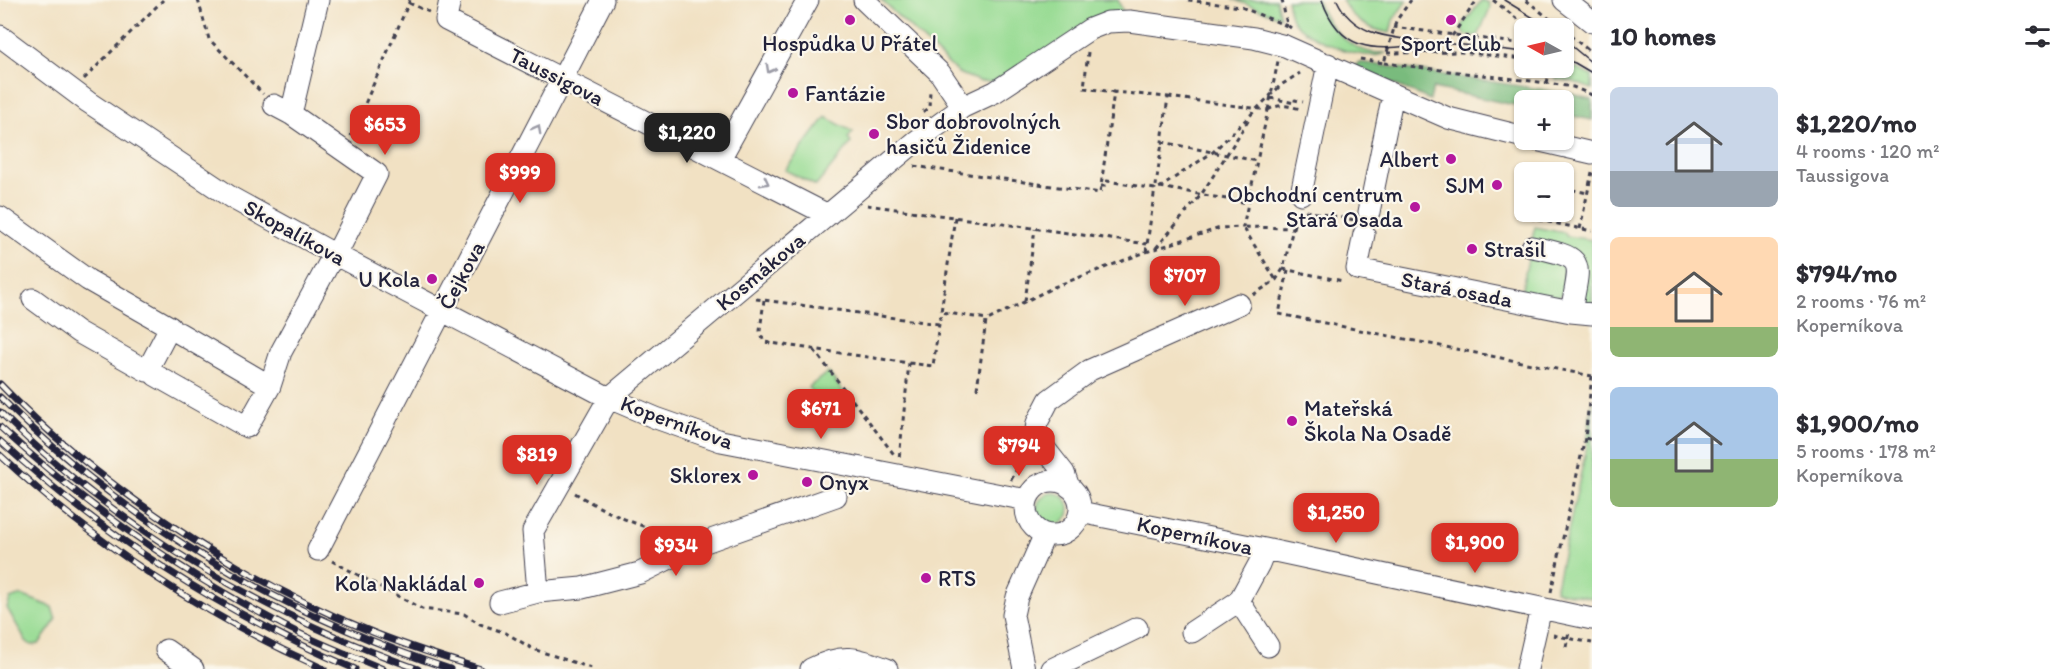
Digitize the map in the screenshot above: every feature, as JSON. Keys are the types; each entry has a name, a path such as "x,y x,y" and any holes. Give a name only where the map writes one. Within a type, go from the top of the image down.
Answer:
{"street":[{"path":"155,375 247,427 270,386 280,352 328,265 336,255 377,174 283,110 318,0"},
{"name":"Čejkova","path":"318,550 603,0"},
{"path":"720,159 808,0"},
{"path":"864,0 940,73 963,107"},
{"path":"1564,0 1592,22"},
{"name":"Taussigova","path":"448,10 563,80 828,215"},
{"name":"Kosmákova","path":"538,592 533,531 609,398 915,142 963,107 996,92 1090,29 1108,22 1129,21 1254,38 1289,34"},
{"path":"1289,34 1318,67 1393,94 1448,118 1514,134"},
{"name":"Skopalíkova","path":"0,36 73,91 232,198 609,398"},
{"path":"1300,201 1310,108 1318,67"},
{"path":"1369,212 1393,94"},
{"path":"1574,149 1592,153"},
{"path":"0,217 88,280 170,327 147,371 78,332 33,299"},
{"name":"Stará osada","path":"1364,234 1357,269 1571,312 1592,314"},
{"path":"1532,247 1563,253 1577,264 1578,271 1571,312"},
{"path":"1052,458 1051,472 1027,500 1027,517 1031,525 1045,534 1054,536 1063,534 1077,521 1080,502 1064,473 1035,436 1037,423 1049,400 1090,370 1239,304"},
{"path":"179,333 270,386"},
{"name":"Koperníkova","path":"609,398 656,418 721,441 1027,500"},
{"path":"1043,483 1053,481 1070,487"},
{"path":"500,602 538,592 582,588 640,573 694,546 836,496"},
{"name":"Koperníkova","path":"1080,512 1264,549 1546,601 1592,619"},
{"path":"1024,669 1014,615 1017,597 1045,534"},
{"path":"1192,632 1239,601 1259,564 1264,549"},
{"path":"1239,601 1268,646"},
{"path":"1527,669 1546,601"},
{"path":"1053,669 1137,628"},
{"path":"166,650 193,669"},
{"path":"811,669 830,659 858,659 887,669"}],"path":[{"path":"73,91 163,0"},
{"path":"198,0 208,39 283,110"},
{"path":"1188,0 1241,7 1289,34"},
{"path":"1276,280 1243,227 1278,60 1289,34 1282,0"},
{"path":"1384,63 1394,27 1411,0"},
{"path":"1452,36 1477,0"},
{"path":"1492,0 1516,18"},
{"path":"1526,0 1548,18"},
{"path":"347,145 410,1 448,10"},
{"path":"1394,27 1514,43"},
{"path":"1574,39 1592,53"},
{"path":"1088,52 1084,88 1256,109 1268,110 1283,105 1310,108"},
{"path":"1387,53 1461,52 1514,58"},
{"path":"1354,57 1384,63 1573,87 1592,95"},
{"path":"1161,187 1213,152 1288,80 1318,67"},
{"path":"1547,83 1548,78"},
{"path":"920,115 929,107 930,85"},
{"path":"911,166 1100,192 1114,92"},
{"path":"1146,252 1168,97"},
{"path":"1271,97 1295,103 1295,100 1310,108"},
{"path":"1155,249 1201,195 1252,114"},
{"path":"1162,142 1257,160"},
{"path":"1580,229 1592,172"},
{"path":"1101,186 1106,186 1107,181 1161,187 1248,203"},
{"path":"1574,190 1588,193"},
{"path":"1300,201 1333,216 1388,227"},
{"path":"867,205 1147,244"},
{"path":"764,300 760,331 765,342 933,366 955,217"},
{"path":"1548,222 1592,231"},
{"path":"977,389 986,321 1054,287 1146,252 1220,228 1293,228 1279,314 1592,376 1585,438 1546,601"},
{"path":"1025,302 1035,229"},
{"path":"1286,269 1295,271"},
{"path":"1239,304 1276,280 1286,269"},
{"path":"756,299 939,324"},
{"path":"941,312 990,319"},
{"path":"813,349 899,461 909,363"},
{"path":"1585,438 1592,440"},
{"path":"1011,480 1029,446"},
{"path":"561,484 592,504 629,520 669,533 689,534"},
{"path":"318,550 324,557 422,609 464,614 480,624 506,633 533,649 594,669"},
{"path":"1566,646 1570,629"},
{"path":"1536,632 1592,644"}],"green space":[{"path":"881,0 1118,0 1123,12 992,82 979,81 958,73"},
{"path":"1235,0 1276,0 1280,17"},
{"path":"1287,0 1318,0 1325,17 1343,38 1366,51 1385,53 1364,55 1351,52 1311,35 1292,20"},
{"path":"1342,0 1407,0 1393,20 1390,33 1375,29 1356,18"},
{"path":"1482,0 1489,3 1490,8 1478,36 1465,35 1462,26"},
{"path":"1359,62 1546,90 1514,90 1514,105 1433,88 1430,100 1354,67"},
{"path":"1574,67 1592,76 1592,89 1571,81 1555,79 1574,78"},
{"path":"1574,94 1592,100 1592,120 1574,116"},
{"path":"826,117 853,132 848,138 851,143 816,186 785,170"},
{"path":"1535,227 1565,233 1566,236 1592,240 1592,308 1583,295 1583,279 1531,243"},
{"path":"1529,254 1563,260 1569,274 1565,291 1560,296 1552,300 1521,294"},
{"path":"828,372 853,405 827,423 809,387"},
{"path":"1592,399 1592,598 1555,591 1587,446"},
{"path":"1053,493 1065,497 1069,509 1065,521 1053,525 1041,521 1037,509 1041,497"},
{"path":"21,595 52,607 56,620 39,644 31,645 26,641 7,608 10,599"}],"tram line":[{"path":"1322,0 1333,22 1345,36 1360,44 1376,48 1451,44 1514,51"},
{"path":"1337,0 1352,21 1372,32 1421,41"},
{"path":"1504,0 1534,18"},
{"path":"1574,48 1592,63"},
{"path":"1574,63 1592,73"}],"railway":[{"path":"0,384 79,457 124,492 218,555 316,608 408,646 481,669"},
{"path":"0,397 48,443 99,485 153,524 209,560 326,621 388,647 450,669"},
{"path":"0,412 92,493 142,530 194,563 304,622 418,669"},
{"path":"0,427 98,509 204,581 292,630 383,669"},
{"path":"0,441 81,509 167,570 259,623 355,669"},
{"path":"0,455 74,519 153,576 237,626 324,669"}],"place":[{"name":"Hospůdka U Přátel","path":"850,20"},
{"name":"Sport Club","path":"1451,20"},
{"name":"Fantázie","path":"793,93"},
{"name":"Sbor dobrovolných hasičů Židenice","path":"874,134"},
{"name":"Albert","path":"1451,159"},
{"name":"SJM","path":"1497,185"},
{"name":"Obchodní centrum Stará Osada","path":"1415,207"},
{"name":"Strašil","path":"1472,249"},
{"name":"U Kola","path":"432,279"},
{"name":"Mateřská Škola Na Osadě","path":"1292,421"},
{"name":"Sklorex","path":"753,475"},
{"name":"Onyx","path":"807,482"},
{"name":"RTS","path":"926,578"},
{"name":"Kola Nakládal","path":"479,583"}]}
